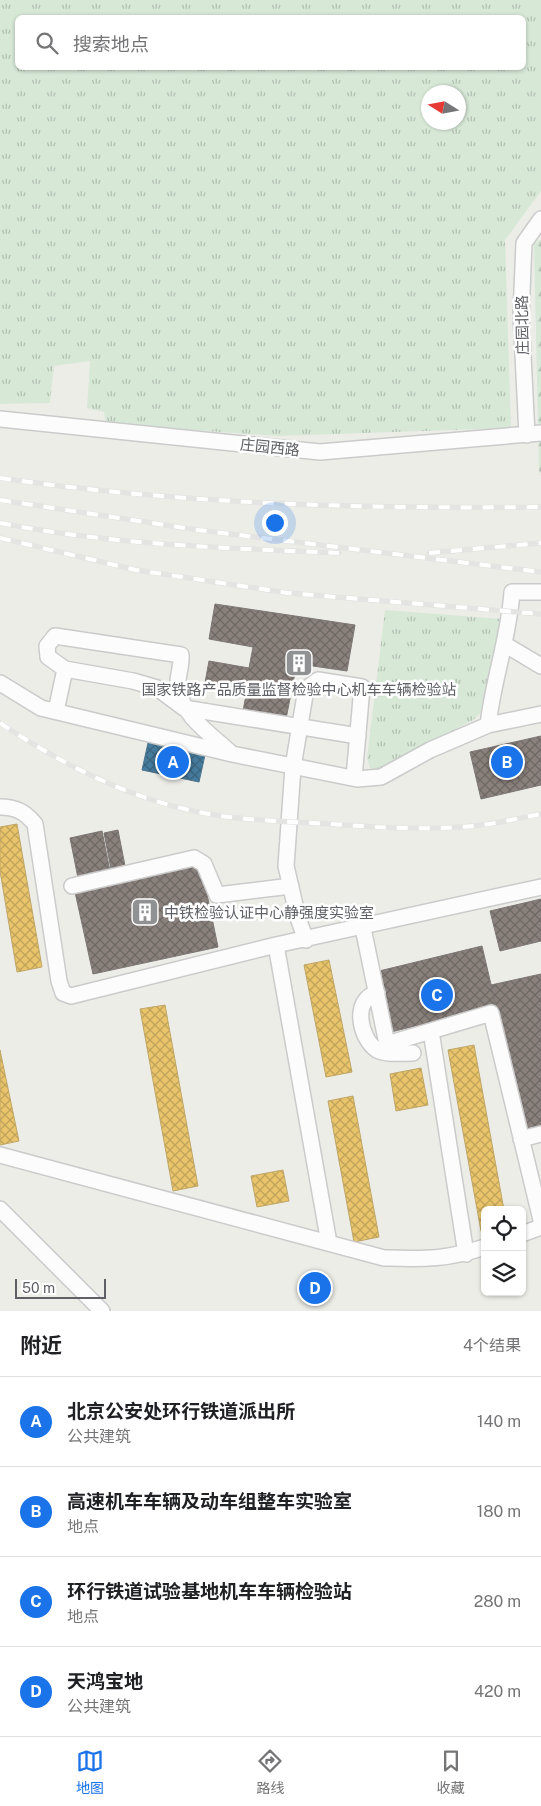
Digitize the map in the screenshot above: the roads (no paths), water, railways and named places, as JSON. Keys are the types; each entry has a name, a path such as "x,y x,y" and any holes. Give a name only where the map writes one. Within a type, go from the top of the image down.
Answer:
{"street":[{"name":"庄园北路","path":"534,434 521,315 524,243 541,219"},
{"name":"庄园西路","path":"0,419 320,452 534,434"},
{"path":"488,725 511,613 512,592 541,592"},
{"path":"184,708 177,685 182,666 181,655 55,636 47,646 48,657 65,669 132,681 157,688 184,708 232,754"},
{"path":"504,644 541,666"},
{"path":"56,711 65,669"},
{"path":"306,940 286,866 293,767 306,688 318,680 362,686 354,778"},
{"path":"0,683 41,708 232,754 354,778 380,777 430,750 488,725 541,714"},
{"path":"184,708 358,736"},
{"path":"0,807 14,808 26,814 35,824 58,981 63,993 71,996 276,945 363,928 541,887"},
{"path":"72,886 194,858 204,864 217,895 291,886"},
{"path":"363,928 387,1044 491,1013 541,1220"},
{"path":"276,945 330,1243"},
{"path":"377,993 369,995 363,1001 360,1012 364,1034 378,1050 390,1053 412,1053"},
{"path":"431,1030 466,1254"},
{"path":"521,1139 541,1134"},
{"path":"0,1155 384,1258 433,1260 466,1254 481,1248"},
{"path":"0,1209 102,1311"},
{"path":"526,1233 541,1227"}],"railway":[{"path":"0,478 135,494 270,503 405,507 541,507"},
{"path":"0,500 198,530 541,572"},
{"path":"0,523 127,541 339,553"},
{"path":"0,538 136,570 288,593 541,614"},
{"path":"429,553 541,543"},
{"path":"0,723 53,756 109,784 167,805 198,812 254,820 411,828 480,825 541,814"}],"place":[{"name":"国家铁路产品质量监督检验中心机车车辆检验站","path":"299,663"},
{"name":"北京公安处环行铁道派出所","path":"173,762"},
{"name":"高速机车车辆及动车组整车实验室","path":"507,762"},
{"name":"中铁检验认证中心静强度实验室","path":"145,912"},
{"name":"环行铁道试验基地机车车辆检验站","path":"437,995"},
{"name":"天鸿宝地","path":"315,1288"}]}
